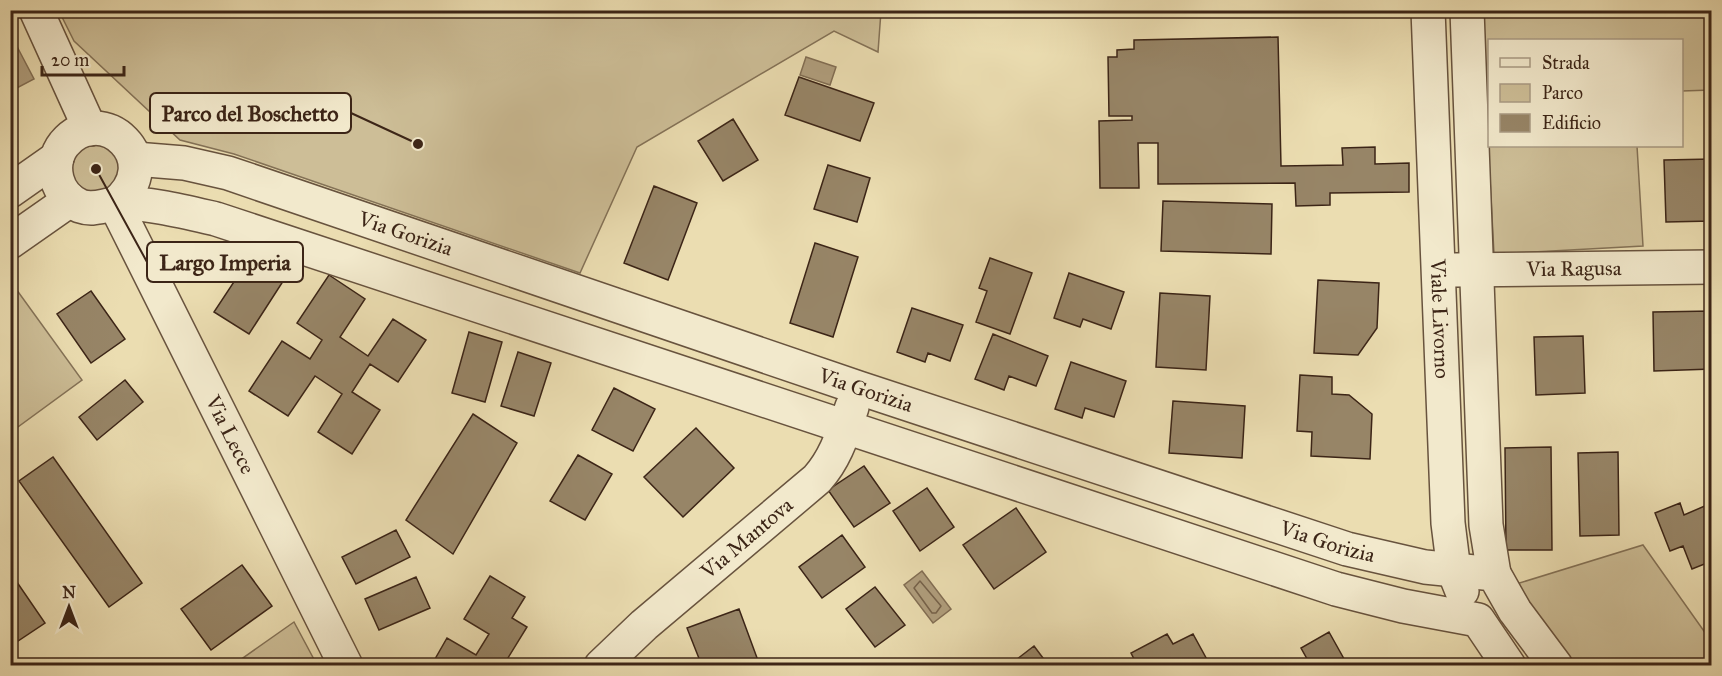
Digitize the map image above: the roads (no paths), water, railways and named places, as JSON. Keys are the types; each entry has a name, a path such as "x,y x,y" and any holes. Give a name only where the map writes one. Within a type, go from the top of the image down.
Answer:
{"street":[{"path":"36,10 90,129"},
{"name":"Viale Livorno","path":"1428,10 1448,523 1454,571 1478,620"},
{"name":"Viale Livorno","path":"1467,10 1486,525 1494,574"},
{"path":"10,191 57,159 69,139 90,129 113,132 131,148 135,159 133,185 116,204 103,208 90,208 70,200 57,181 57,159"},
{"name":"Via Gorizia","path":"135,159 169,161 215,169 859,388 1347,549 1416,566 1494,574"},
{"path":"10,242 70,200"},
{"name":"Via Gorizia","path":"116,204 176,211 216,219 1336,589 1478,620"},
{"name":"Via Lecce","path":"116,204 346,666"},
{"name":"Via Ragusa","path":"1437,270 1712,267"},
{"name":"Via Mantova","path":"601,666 644,625 812,484 829,465 859,388"},
{"path":"1494,574 1515,611 1556,666"},
{"path":"1478,620 1509,666"}],"water":[{"path":"12,37 34,79 15,89 11,80"},
{"path":"806,57 836,67 830,85 800,75"},
{"path":"922,571 951,609 933,623 904,585"}],"place":[{"name":"Parco del Boschetto","path":"418,144"},
{"name":"Largo Imperia","path":"96,169"}]}
